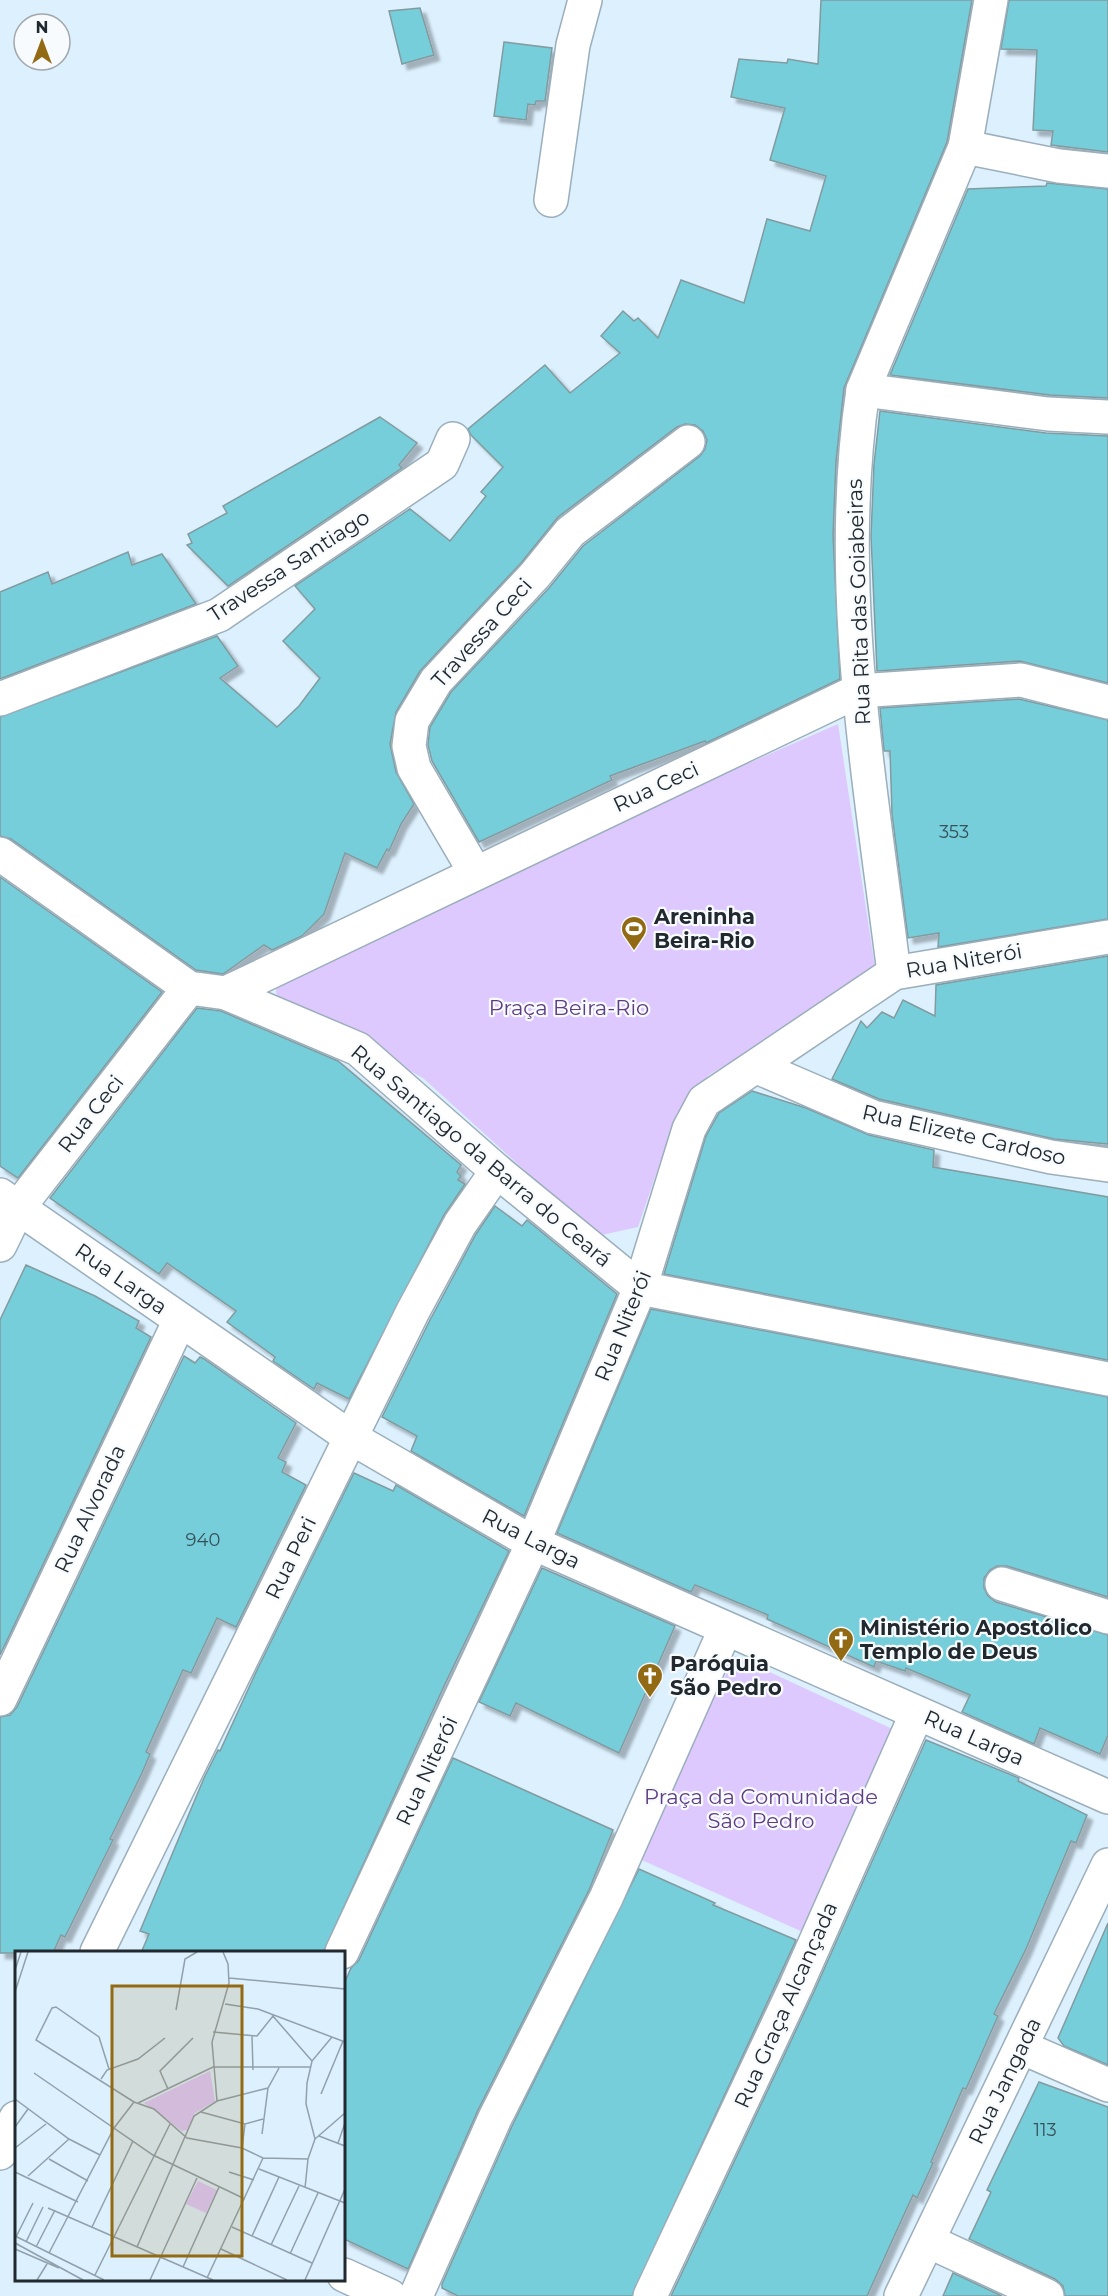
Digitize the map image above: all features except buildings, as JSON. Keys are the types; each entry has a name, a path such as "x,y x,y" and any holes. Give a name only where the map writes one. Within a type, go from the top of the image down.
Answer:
{"street":[{"path":"551,200 573,45 585,0"},
{"name":"Rua Rita das Goiabeiras","path":"894,973 858,691 853,555 853,476 863,390 965,147 991,0"},
{"path":"965,147 1059,166 1108,171"},
{"path":"863,390 1048,414 1108,417"},
{"name":"Travessa Santiago","path":"0,699 219,615 442,464 453,439"},
{"name":"Travessa Ceci","path":"476,872 414,768 409,746 412,721 436,681 535,575 570,532 688,442"},
{"name":"Rua Ceci","path":"226,993 858,691 1021,680 1108,702"},
{"name":"Rua Santiago da Barra do Ceará","path":"0,854 189,988 226,993 358,1048 497,1171 640,1288 1107,1372"},
{"name":"Rua Niterói","path":"343,1951 533,1543 640,1288 689,1129 704,1101 894,973 1108,937"},
{"name":"Rua Ceci","path":"0,1245 9,1201 189,988"},
{"name":"Rua Elizete Cardoso","path":"757,1067 873,1117 1051,1157 1108,1165"},
{"name":"Rua Peri","path":"99,1951 350,1437 455,1234 497,1171"},
{"name":"Rua Larga","path":"9,1201 350,1437 533,1543 725,1630 1108,1797"},
{"name":"Rua Alvorada","path":"0,1699 180,1320"},
{"path":"1002,1584 1108,1617"},
{"path":"416,2296 495,2118 606,1898 725,1630"},
{"name":"Rua Graça Alcançada","path":"650,2296 796,1986 917,1713"},
{"name":"Rua Jangada","path":"901,2296 1108,1865"},
{"path":"1021,2047 1108,2085"},
{"path":"928,2241 1047,2296"},
{"path":"345,2275 390,2296"}],"green space":[{"name":"Areninha Beira-Rio","path":"838,724 876,974 709,1075 677,1113 638,1227 597,1236 423,1078 277,998 275,981 555,848"},
{"name":"Praça da Comunidade São Pedro","path":"735,1656 899,1732 803,1932 635,1857"}],"place":[{"name":"Areninha Beira-Rio","path":"634,952"},
{"name":"Ministério Apostólico Templo de Deus","path":"841,1663"},
{"name":"Paróquia São Pedro","path":"650,1699"}],"park label":[{"name":"Praça Beira-Rio","path":"569,1008"}]}
